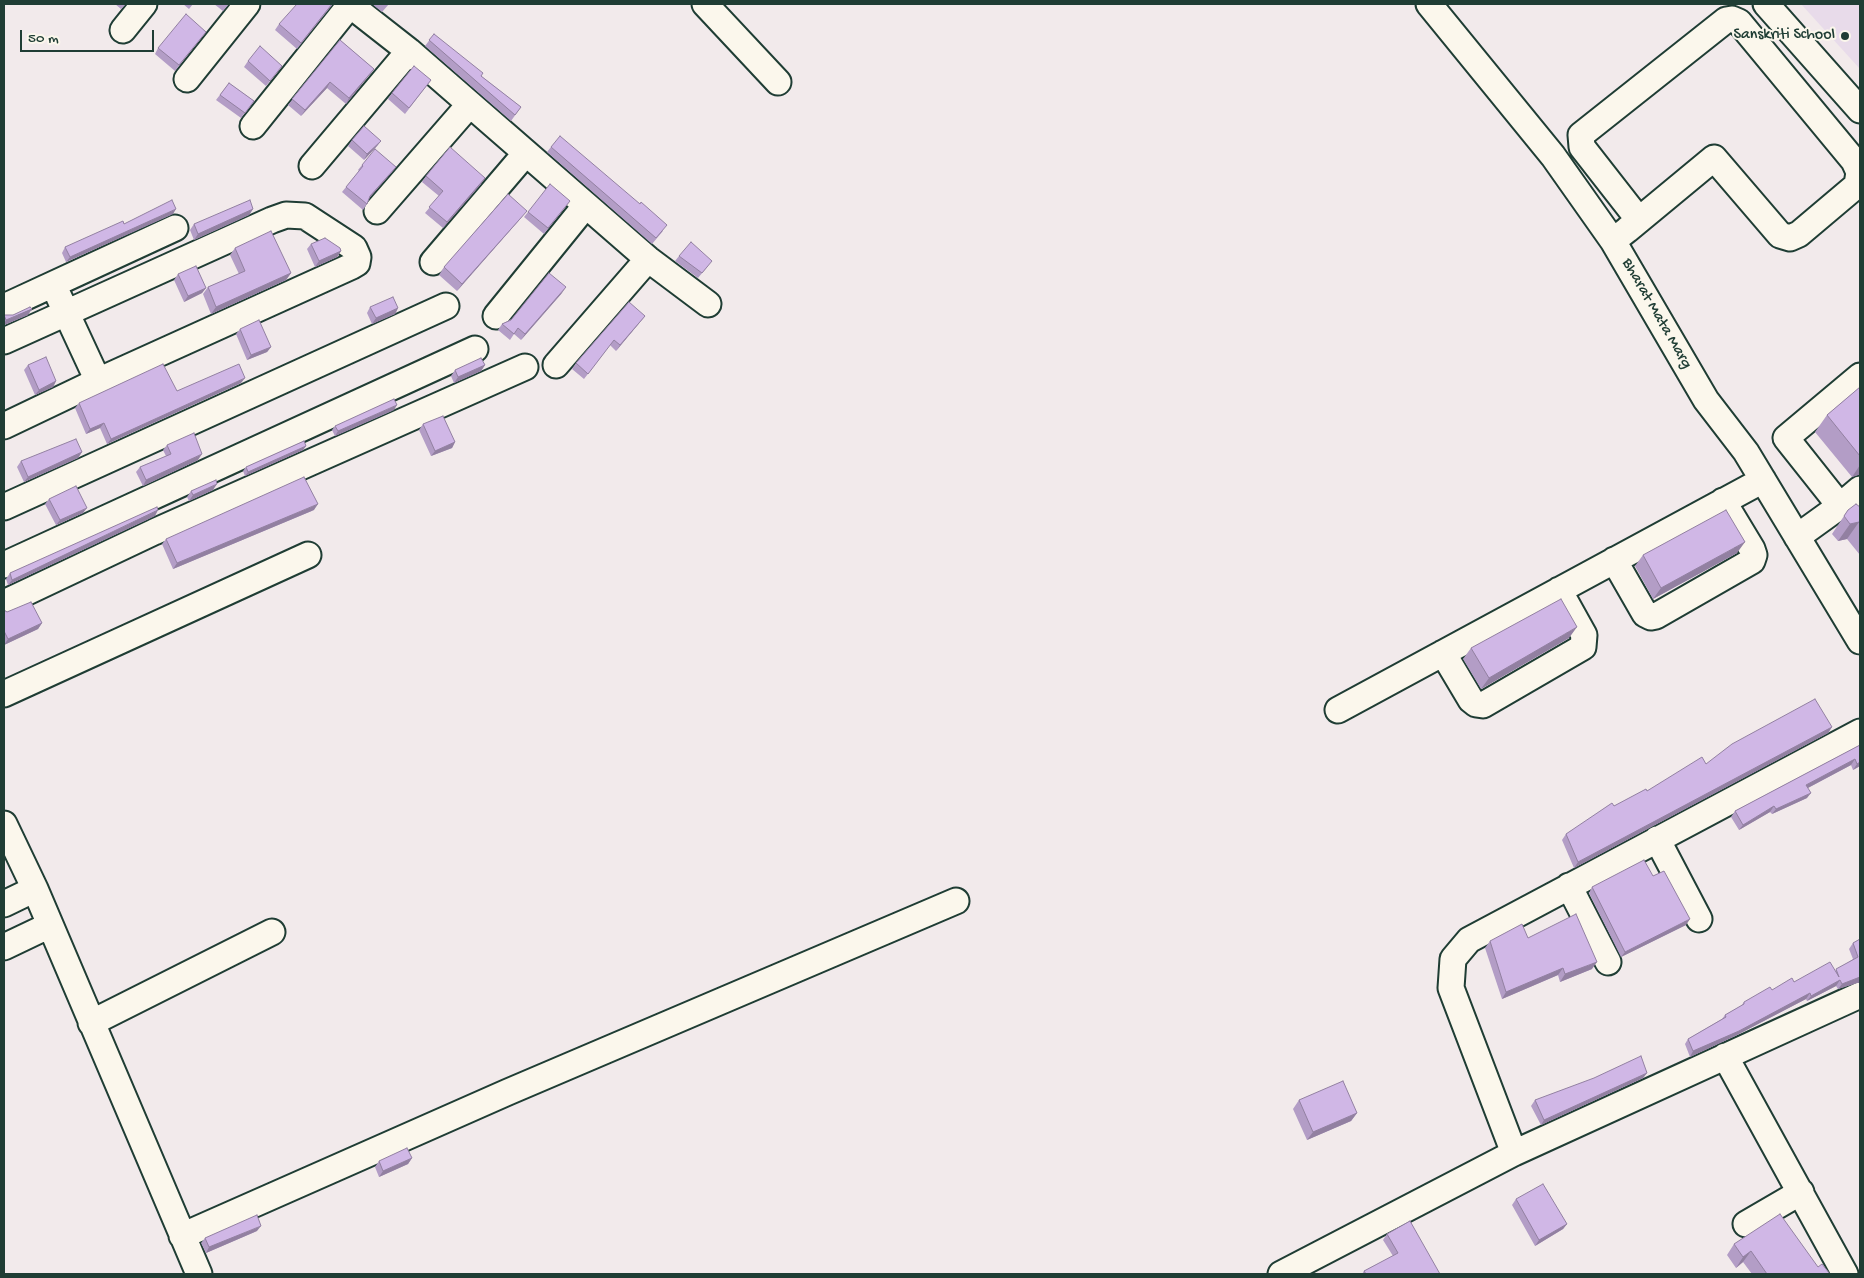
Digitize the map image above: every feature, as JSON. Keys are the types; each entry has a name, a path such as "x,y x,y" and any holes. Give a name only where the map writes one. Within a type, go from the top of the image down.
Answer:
{"street":[{"path":"123,30 144,4"},
{"path":"187,79 247,4"},
{"path":"252,126 349,4 409,51 648,260 708,304"},
{"name":"Bharat Mata Marg","path":"1429,4 1553,156 1613,241 1706,400 1746,452 1860,641"},
{"path":"1766,4 1860,110"},
{"path":"713,6 778,82"},
{"path":"1613,241 1639,220 1714,158 1780,235 1790,238 1799,234 1857,185 1859,172 1854,161 1739,22 1732,19 1726,20 1581,135 1582,147 1639,220"},
{"path":"312,166 409,51"},
{"path":"376,210 470,104"},
{"path":"433,262 526,153"},
{"path":"496,316 586,205"},
{"path":"4,341 66,311 286,215 305,216 354,248 358,257 357,262 352,266 98,381 4,426"},
{"path":"4,307 175,228"},
{"path":"556,365 648,260"},
{"path":"53,284 98,381"},
{"path":"4,507 446,306"},
{"path":"4,565 475,349"},
{"path":"4,603 154,532 525,367"},
{"path":"1840,506 1786,438 1860,376"},
{"path":"1338,710 1763,480"},
{"path":"1798,537 1860,489"},
{"path":"1614,560 1645,614 1656,616 1752,561 1754,555 1752,549 1723,502"},
{"path":"4,694 308,555"},
{"path":"1443,653 1471,700 1476,704 1483,705 1583,647 1584,635 1559,590"},
{"path":"1514,1153 1451,988 1453,959 1469,940 1860,732"},
{"path":"4,824 35,889 199,1274"},
{"path":"1657,839 1699,919"},
{"path":"1569,886 1608,962"},
{"path":"4,904 35,889"},
{"path":"182,1236 517,1088 956,901"},
{"path":"4,947 50,925"},
{"path":"91,1023 272,932"},
{"path":"1281,1274 1514,1153 1860,995"},
{"path":"1725,1056 1845,1274"},
{"path":"1746,1224 1801,1192"}],"shaded area":[{"name":"Sanskriti School","path":"1801,4 1860,4 1860,69"}],"building":[{"path":"297,4 332,4 301,43 279,24"},
{"path":"186,14 206,32 179,65 158,48"},
{"path":"434,34 483,73 481,76 521,107 515,115 429,40"},
{"path":"340,40 374,69 349,98 330,82 305,110 292,99"},
{"path":"260,46 282,66 270,81 248,61"},
{"path":"414,66 431,80 409,108 392,93"},
{"path":"229,83 254,101 245,113 220,95"},
{"path":"364,126 381,141 367,154 352,140"},
{"path":"560,136 667,225 656,238 551,147"},
{"path":"450,147 485,178 447,222 429,207 443,191 426,176"},
{"path":"375,149 396,167 370,196 367,204 346,187"},
{"path":"550,184 570,201 548,228 528,212"},
{"path":"508,194 527,211 462,284 444,267"},
{"path":"172,200 176,209 70,257 65,247 123,221 124,224"},
{"path":"250,200 253,209 198,234 194,224"},
{"path":"271,231 291,273 216,307 208,287 245,271 235,248"},
{"path":"325,238 340,248 341,251 319,261 311,244"},
{"path":"691,242 712,261 702,273 679,256"},
{"path":"196,266 206,288 188,296 178,274"},
{"path":"549,273 566,287 525,334 518,328 514,334 502,324 511,320"},
{"path":"393,297 398,308 376,318 370,307"},
{"path":"629,302 645,316 620,345 614,340 588,374 576,363"},
{"path":"30,307 32,309 6,320 4,315 13,315"},
{"path":"259,320 271,347 251,355 240,329"},
{"path":"46,357 56,381 39,390 28,365"},
{"path":"481,358 485,365 458,377 455,370"},
{"path":"163,364 177,391 239,364 245,378 111,439 104,423 90,429 79,403"},
{"path":"1860,387 1860,456 1827,415"},
{"path":"394,399 397,405 338,431 335,426"},
{"path":"443,416 455,442 435,451 423,424"},
{"path":"194,433 202,454 146,480 140,467 171,454 167,445"},
{"path":"76,439 82,452 28,477 21,461"},
{"path":"304,441 306,446 248,472 246,467"},
{"path":"304,477 318,504 177,563 166,539"},
{"path":"216,480 217,484 193,495 191,491"},
{"path":"76,486 87,508 60,520 49,499"},
{"path":"1856,504 1860,507 1860,523 1850,524 1844,516"},
{"path":"157,507 158,510 12,580 10,573"},
{"path":"1726,510 1745,542 1661,588 1643,555"},
{"path":"1561,599 1577,627 1489,678 1471,648"},
{"path":"31,602 42,623 8,639 4,631 4,610 7,612"},
{"path":"1815,699 1832,727 1578,862 1566,834 1612,803 1614,806 1646,789 1647,791 1702,757 1706,764 1732,744"},
{"path":"1860,745 1860,762 1857,764 1855,759 1806,785 1811,793 1776,809 1774,806 1743,825 1735,811"},
{"path":"1644,860 1653,876 1664,871 1690,919 1625,952 1592,887"},
{"path":"1576,914 1597,962 1565,974 1563,968 1506,992 1490,941 1522,924 1528,938"},
{"path":"1860,939 1860,977 1842,984 1840,980 1811,996 1810,993 1739,1031 1693,1051 1688,1039 1726,1017 1725,1015 1744,1004 1744,1002 1770,987 1772,990 1792,978 1794,982 1830,962 1839,977 1836,969 1858,957 1853,943"},
{"path":"1641,1056 1647,1073 1544,1120 1535,1100 1594,1078"},
{"path":"1343,1081 1357,1113 1313,1132 1299,1100"},
{"path":"407,1148 412,1158 383,1171 379,1161"},
{"path":"1543,1184 1567,1224 1539,1240 1516,1199"},
{"path":"1780,1214 1818,1267 1822,1264 1830,1274 1767,1274 1751,1251 1743,1257 1734,1244"},
{"path":"257,1215 261,1226 209,1247 205,1238"},
{"path":"1410,1221 1440,1274 1366,1274 1364,1271 1398,1253 1387,1234"}],"place":[{"name":"Sanskriti School","path":"1845,36"}]}
